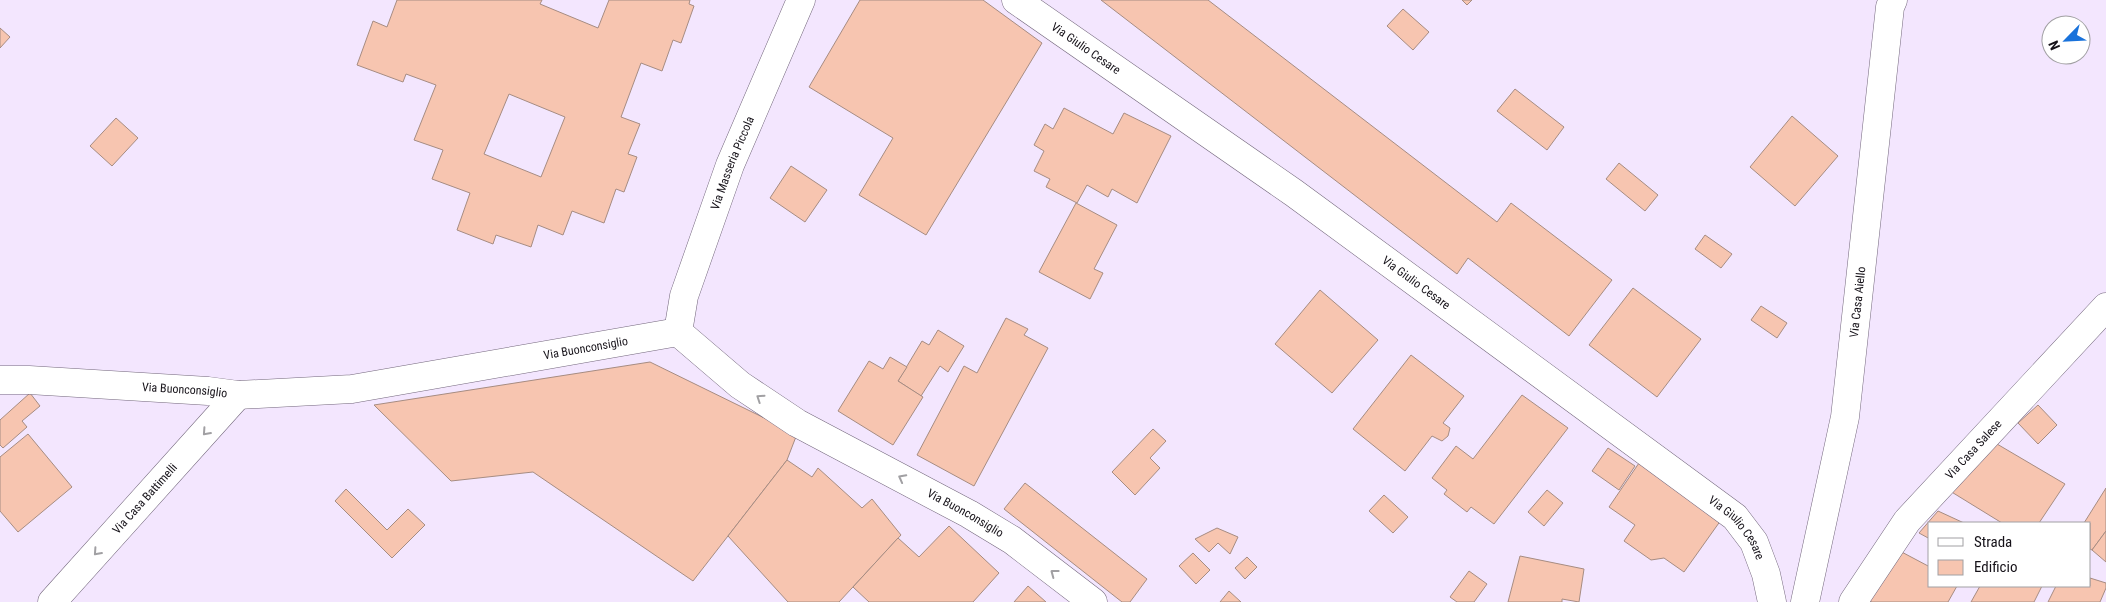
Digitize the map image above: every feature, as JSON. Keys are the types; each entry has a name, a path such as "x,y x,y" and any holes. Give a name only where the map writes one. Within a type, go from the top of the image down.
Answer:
{"street":[{"name":"Via Masseria Piccola","path":"678,332 684,296 730,165 801,0"},
{"name":"Via Giulio Cesare","path":"1016,0 1294,193 1735,518 1754,542 1766,574 1772,602"},
{"name":"Via Casa Aiello","path":"1805,602 1845,417 1890,7 1893,0"},
{"name":"Via Casa Salese","path":"1853,602 1907,521 2106,307"},
{"name":"Via Buonconsiglio","path":"0,380 208,390 238,395 352,389 678,332 740,384 797,422 969,514 1012,540 1093,602"},
{"name":"Via Casa Battimelli","path":"52,602 238,395"}],"building":[{"path":"397,0 542,0 540,4 598,28 609,0 690,0 689,4 694,6 681,43 673,40 662,71 641,63 621,117 640,124 628,154 637,157 624,192 616,189 604,223 572,211 563,235 538,225 531,247 496,235 493,244 457,230 470,193 432,179 443,150 414,140 436,85 406,74 403,82 357,65 373,21 387,27","holes":["509,94 565,117 541,177 484,154"]},
{"path":"860,0 983,0 1042,43 926,235 859,195 893,138 809,87"},
{"path":"1101,0 1208,0 1497,222 1511,203 1612,280 1569,336 1468,258 1457,274"},
{"path":"1462,0 1472,0 1467,5"},
{"path":"1403,9 1429,32 1413,50 1387,26"},
{"path":"0,28 10,37 0,48"},
{"path":"1515,89 1564,127 1547,150 1497,111"},
{"path":"1064,108 1113,134 1124,113 1171,136 1137,203 1112,189 1108,197 1087,185 1077,203 1046,187 1050,179 1034,171 1044,151 1034,145 1045,124 1053,129"},
{"path":"1792,116 1838,156 1795,206 1750,167"},
{"path":"116,118 138,138 112,166 90,146"},
{"path":"1619,163 1658,195 1645,211 1606,179"},
{"path":"791,166 827,190 805,222 770,198"},
{"path":"1076,203 1117,225 1094,269 1103,273 1090,299 1039,272"},
{"path":"1705,235 1732,254 1721,268 1695,249"},
{"path":"1633,288 1701,339 1657,397 1589,345"},
{"path":"1320,290 1378,340 1332,393 1275,344"},
{"path":"1761,306 1787,323 1777,338 1751,320"},
{"path":"1006,318 1028,329 1024,335 1048,348 974,486 917,455 964,366 977,373"},
{"path":"938,330 964,346 948,372 940,366 921,396 898,381 922,341 929,345"},
{"path":"1411,355 1464,396 1443,423 1450,428 1448,436 1442,441 1432,436 1405,471 1353,429"},
{"path":"890,357 907,367 898,381 923,397 893,445 838,411 869,361 883,369"},
{"path":"650,362 797,434 787,460 693,581 533,472 451,481 374,405"},
{"path":"30,393 40,406 22,421 27,427 3,448 0,445 0,420"},
{"path":"1522,395 1568,428 1494,524 1471,507 1467,512 1444,494 1447,490 1432,478 1456,446 1473,459"},
{"path":"2038,405 2057,425 2038,444 2018,423"},
{"path":"1153,429 1166,441 1150,458 1160,468 1135,495 1112,472"},
{"path":"28,434 72,487 18,532 0,511 0,457"},
{"path":"1997,444 2065,484 2040,522 2000,522 1950,491"},
{"path":"1608,448 1635,466 1619,490 1592,471"},
{"path":"787,460 812,477 818,468 862,508 872,499 901,535 839,602 788,602 728,536"},
{"path":"1639,463 1721,520 1684,572 1664,558 1651,560 1624,541 1635,525 1609,507"},
{"path":"1025,483 1147,579 1130,602 1122,602 1004,509"},
{"path":"2106,488 2106,531 2092,550 2091,522 2085,522"},
{"path":"346,489 387,530 408,509 425,525 392,558 335,501"},
{"path":"1547,490 1563,503 1544,526 1528,512"},
{"path":"1384,495 1408,517 1393,533 1369,511"},
{"path":"1938,511 1962,522 1928,522"},
{"path":"1928,523 1928,538 1919,533"},
{"path":"949,526 999,573 973,602 869,602 853,587 898,538 919,557"},
{"path":"1217,528 1238,537 1230,554 1218,543 1209,552 1195,539"},
{"path":"2106,531 2106,562 2092,550"},
{"path":"1896,549 1928,566 1928,587 1956,587 1948,602 1872,602 1868,600"},
{"path":"1193,553 1210,570 1196,584 1179,566"},
{"path":"1520,556 1584,569 1579,602 1562,599 1562,602 1508,602"},
{"path":"1247,557 1257,567 1245,579 1235,568"},
{"path":"1469,571 1487,584 1474,602 1457,602 1450,597"},
{"path":"2091,578 2106,583 2106,588 2100,602 2048,602 2056,587 2091,587"},
{"path":"1028,586 1046,602 1014,602"},
{"path":"1979,587 2042,587 2034,602 1971,602"},
{"path":"1229,591 1241,602 1220,602"}]}
